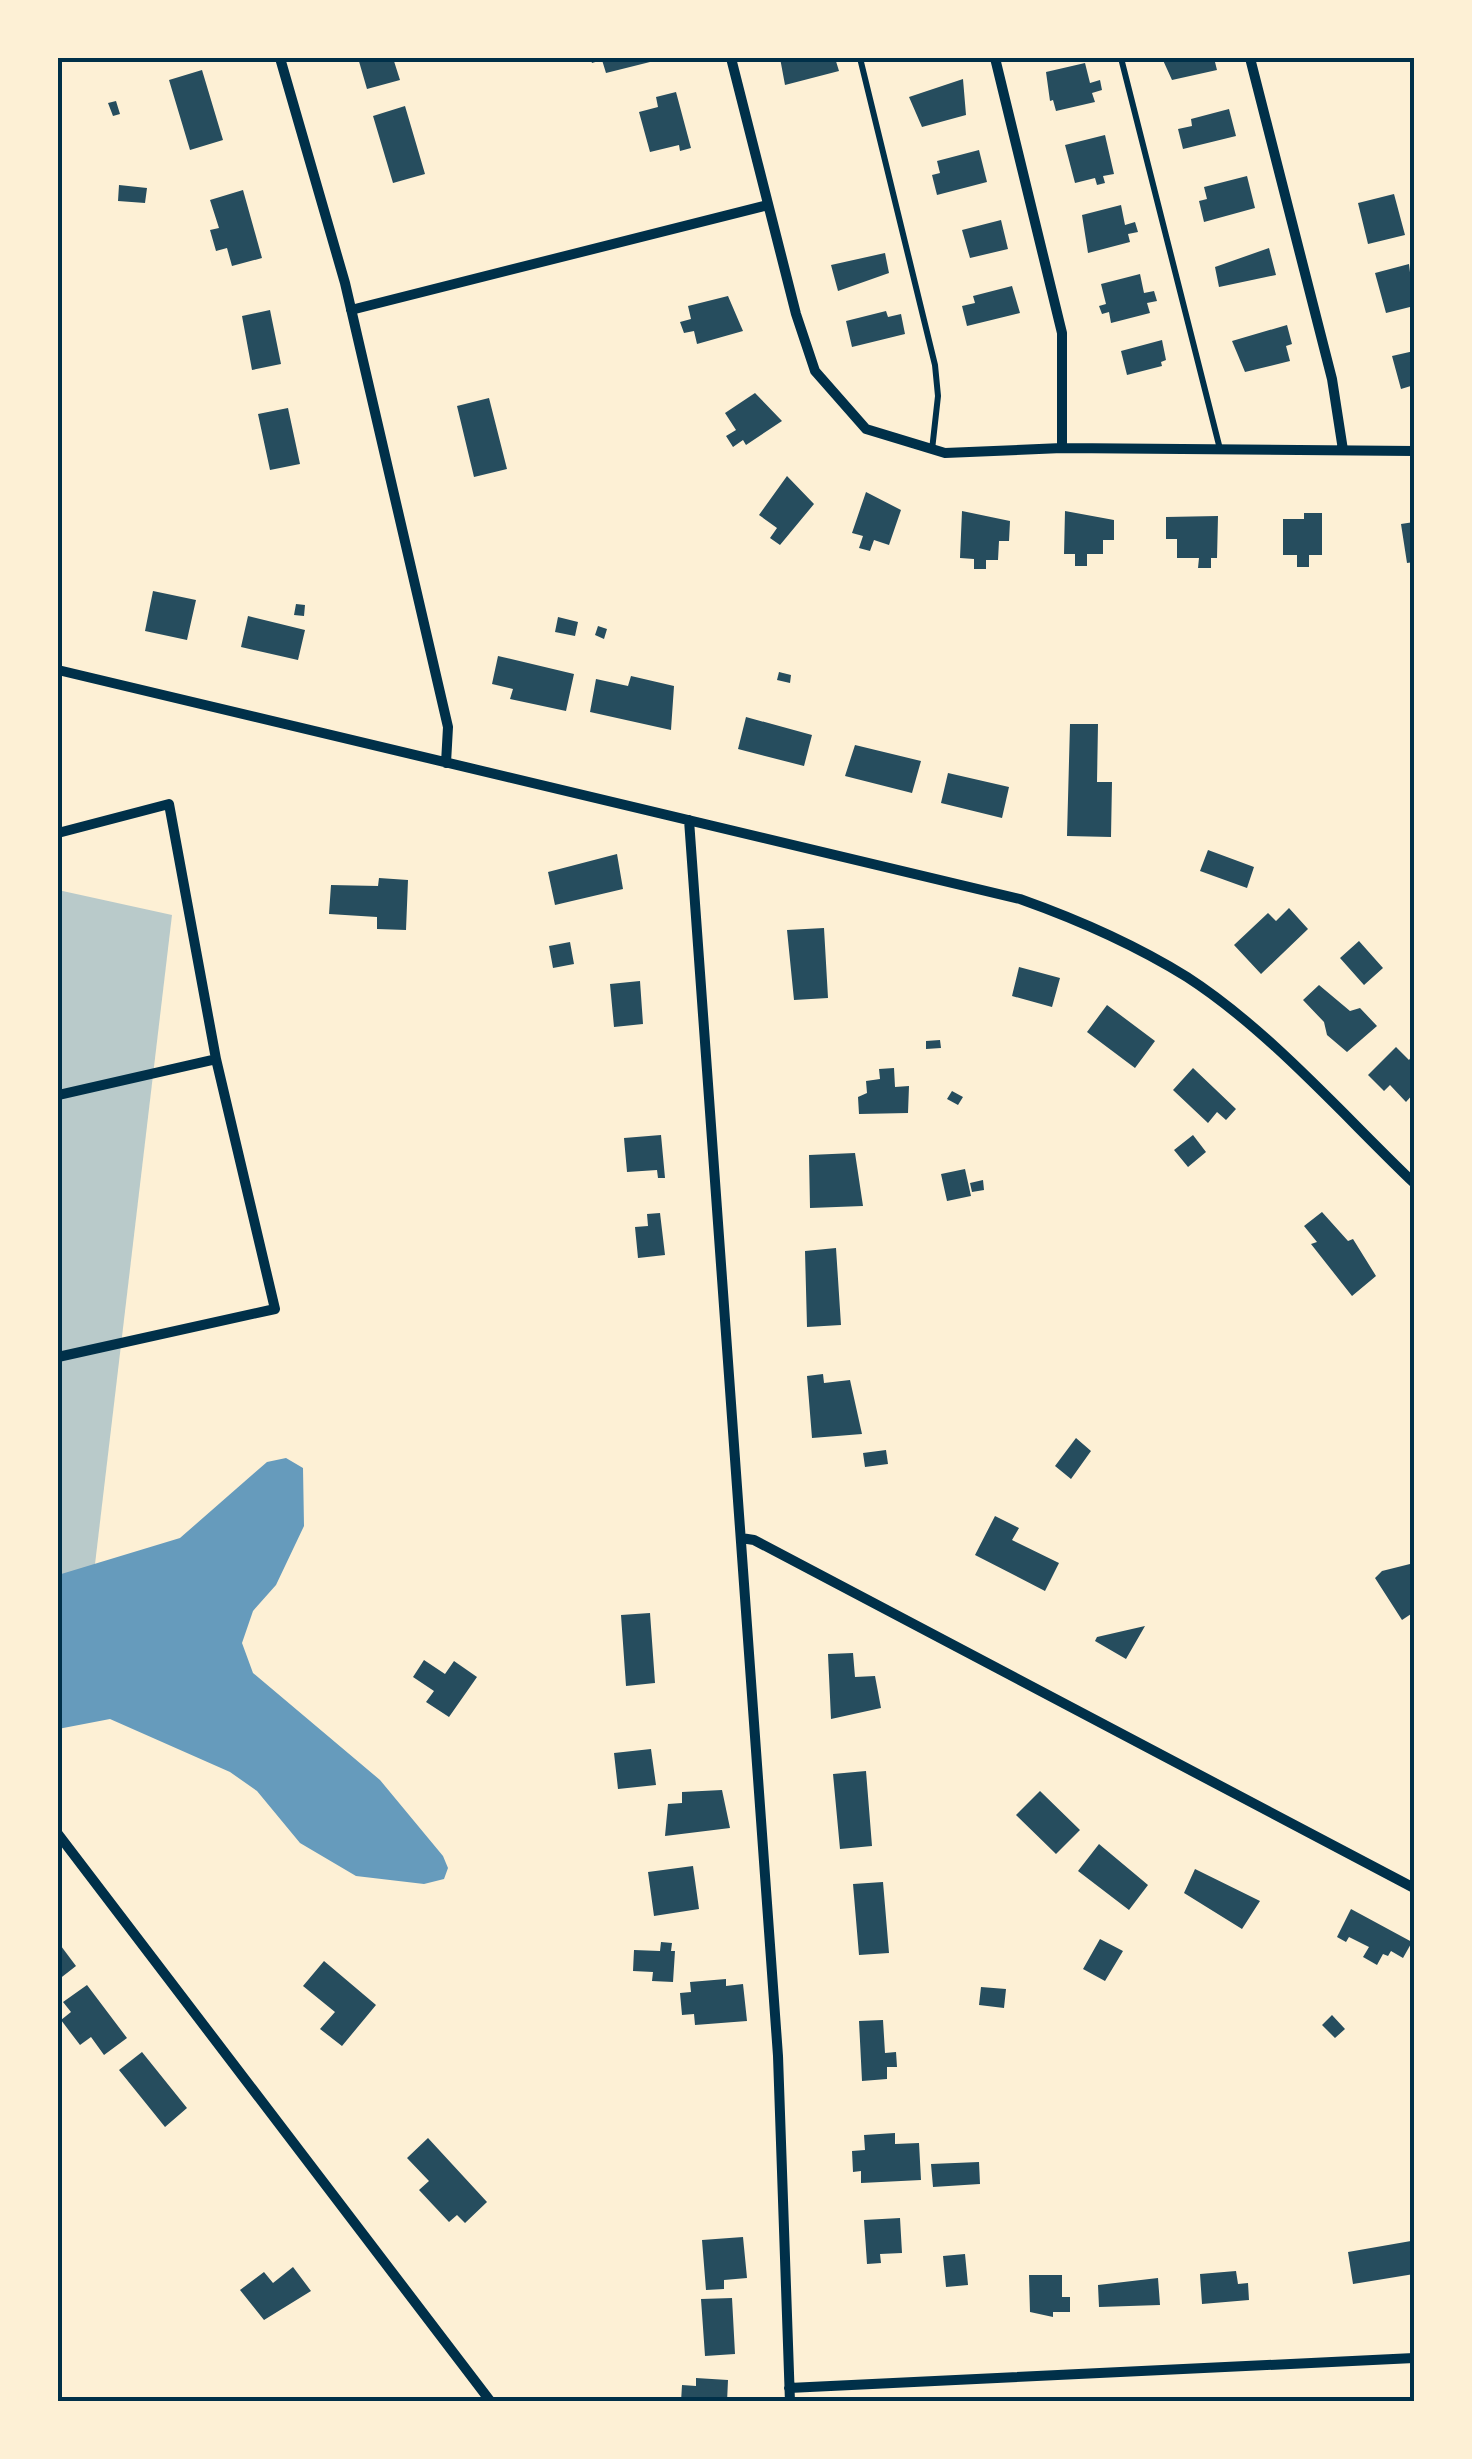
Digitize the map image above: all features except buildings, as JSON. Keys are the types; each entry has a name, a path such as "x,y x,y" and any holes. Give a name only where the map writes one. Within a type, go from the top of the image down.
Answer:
{"street":[{"path":"280,58 351,310 448,726 446,763"},
{"path":"731,58 815,371 866,429 932,450 1414,450"},
{"path":"995,58 1062,333 1062,448"},
{"path":"1250,58 1332,379 1344,450"},
{"path":"351,310 768,205"},
{"path":"58,670 1020,900 1110,934 1188,978 1242,1019 1414,1183"},
{"path":"58,832 169,804 216,1059 275,1310 58,1356"},
{"path":"689,820 778,2056 790,2402"},
{"path":"58,1095 216,1059"},
{"path":"741,1538 754,1540 1414,1888"},
{"path":"58,1834 490,2402"},
{"path":"789,2388 1414,2358"}],"lane":[{"path":"860,58 934,365 938,396 932,450"},
{"path":"1121,58 1221,450"}],"shaded area":[{"path":"58,890 172,915 77,1716 58,1713"}],"water":[{"path":"286,1458 303,1468 304,1526 276,1585 253,1611 242,1643 253,1673 380,1780 443,1856 448,1868 444,1879 424,1884 356,1876 300,1843 257,1791 230,1772 110,1719 58,1729 58,1575 180,1538 267,1462"}]}
